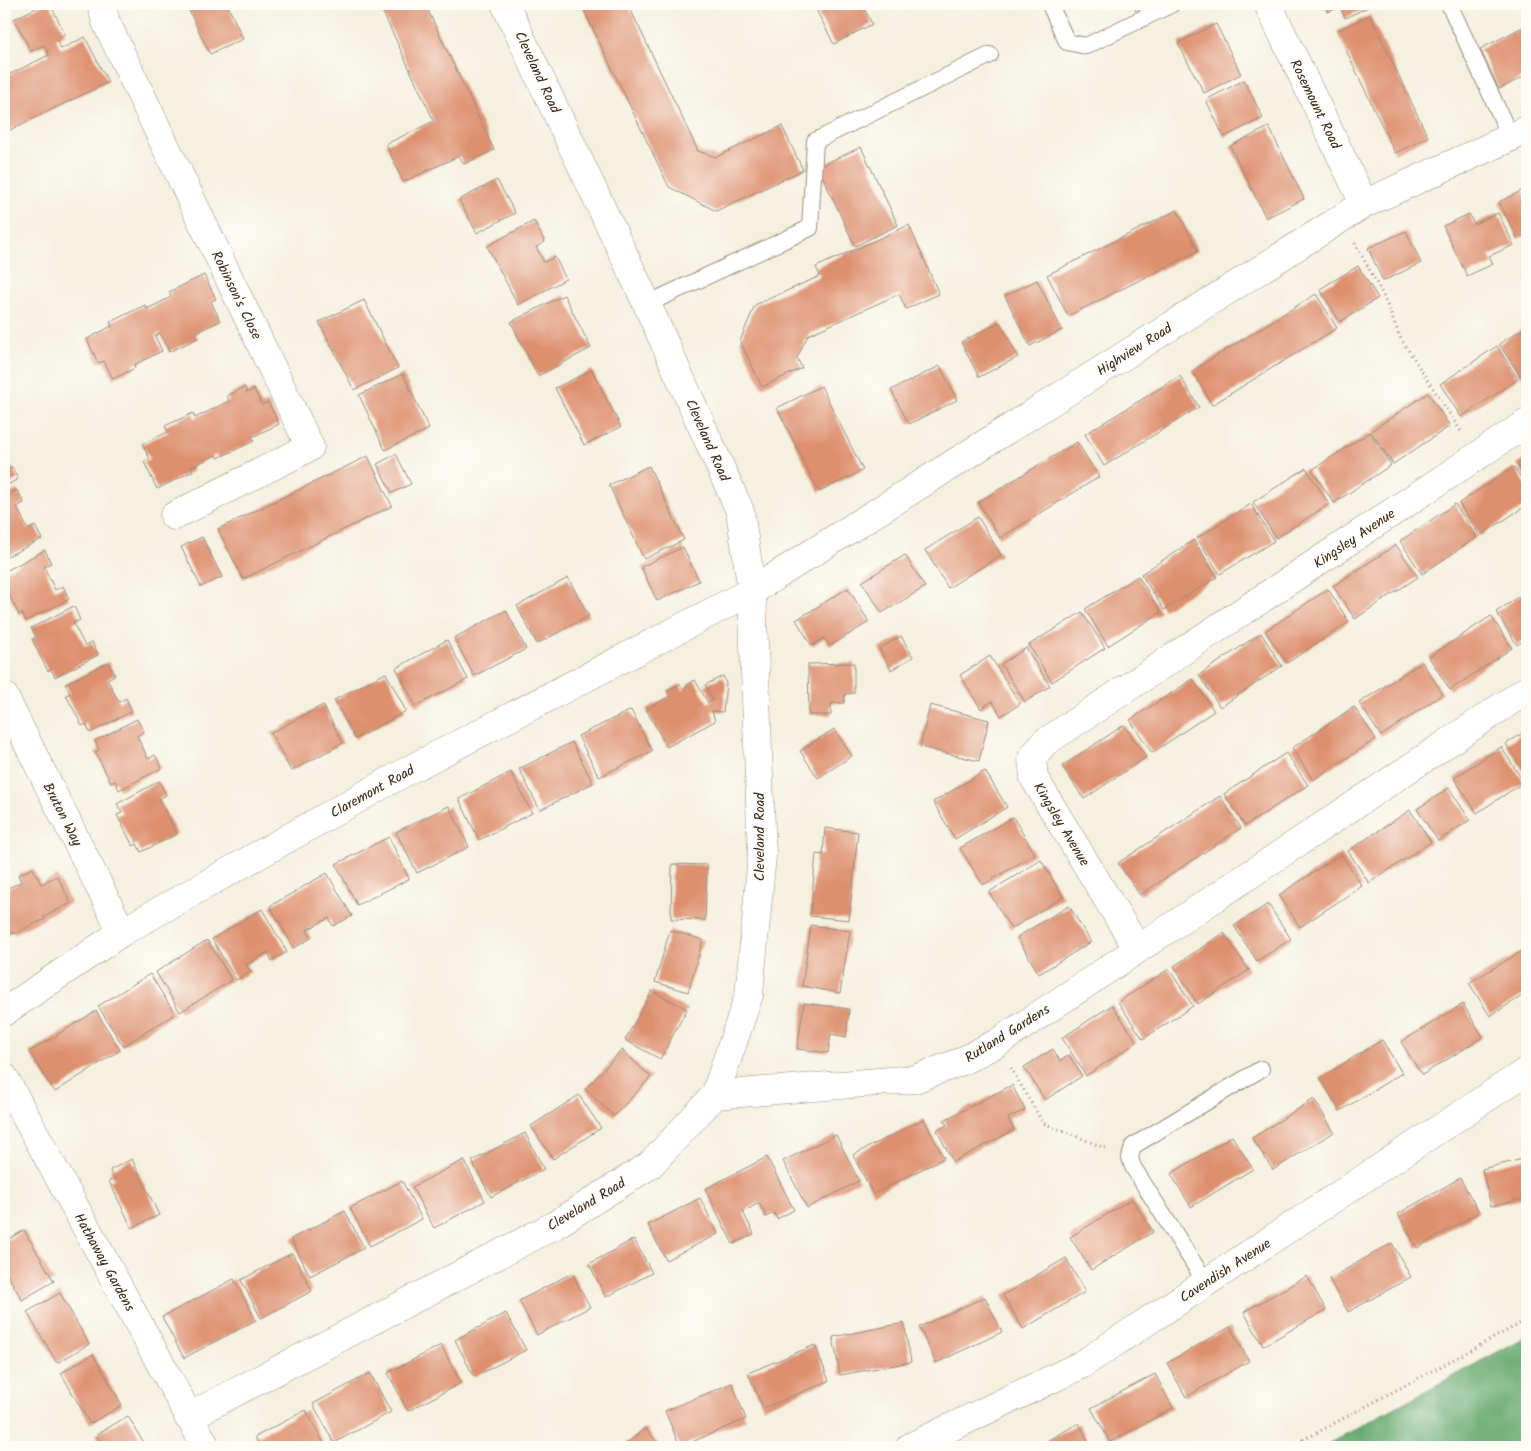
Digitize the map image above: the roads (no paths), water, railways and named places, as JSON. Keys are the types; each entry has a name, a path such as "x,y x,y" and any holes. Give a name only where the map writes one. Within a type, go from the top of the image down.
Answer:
{"street":[{"name":"Robinson's Close","path":"101,4 106,22 310,447 174,516"},
{"name":"Cleveland Road","path":"188,1417 563,1220 650,1165 715,1095 749,995 762,855 752,591 740,511 647,304 505,4"},
{"name":"Rosemount Road","path":"1268,4 1353,211"},
{"name":"Highview Road","path":"752,591 1353,211 1519,134"},
{"name":"Kingsley Avenue","path":"1137,948 1034,778 1032,758 1044,743 1527,423"},
{"name":"Claremont Road","path":"4,1012 122,932 407,771 752,591"},
{"path":"1137,948 1527,690"},
{"name":"Bruton Way","path":"4,696 122,932"},
{"name":"Rutland Gardens","path":"715,1095 915,1079 960,1062 997,1043 1137,948"},
{"name":"Cavendish Avenue","path":"910,1447 1081,1365 1527,1071"},
{"name":"Hathaway Gardens","path":"4,1077 206,1447"}],"lane":[{"path":"1051,7 1067,42 1086,46 1172,4"},
{"path":"1449,4 1519,134"},
{"path":"647,304 810,228 815,141 990,55"},
{"path":"1206,1283 1133,1168 1130,1158 1133,1146 1261,1069"}]}
